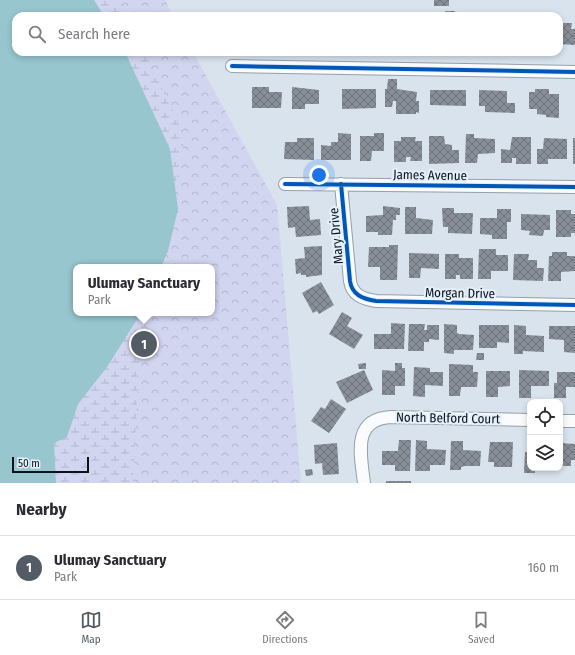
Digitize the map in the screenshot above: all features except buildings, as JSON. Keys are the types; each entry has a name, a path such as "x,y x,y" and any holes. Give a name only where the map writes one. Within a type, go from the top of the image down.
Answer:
{"street":[{"path":"232,66 575,72"},
{"name":"James Avenue","path":"285,184 575,187"},
{"name":"Mary Drive","path":"341,184 351,286"},
{"name":"Morgan Drive","path":"351,286 353,291 362,298 376,301 575,305"},
{"name":"North Belford Court","path":"364,483 361,442 362,435 368,425 380,419 391,417 527,420"},
{"path":"563,421 575,421"}],"green space":[{"path":"0,0 165,0 171,12 12,12 12,56 195,56 277,205 301,483 0,483"},
{"path":"0,0 122,0 126,12 12,12 12,56 147,56 185,138 159,264 73,264 73,316 148,316 139,362 133,483 0,483"}],"shaded area":[{"path":"0,0 94,0 102,12 12,12 12,56 127,56 170,149 178,209 168,251 162,264 73,264 73,316 139,316 107,367 78,404 67,437 54,443 56,483 0,483"}],"cycle path":[{"path":"232,66 575,72"},
{"path":"285,184 575,187"},
{"path":"341,184 350,281 353,290 359,296 376,301 575,305"}],"place":[{"name":"Ulumay Sanctuary","path":"144,344"}]}
